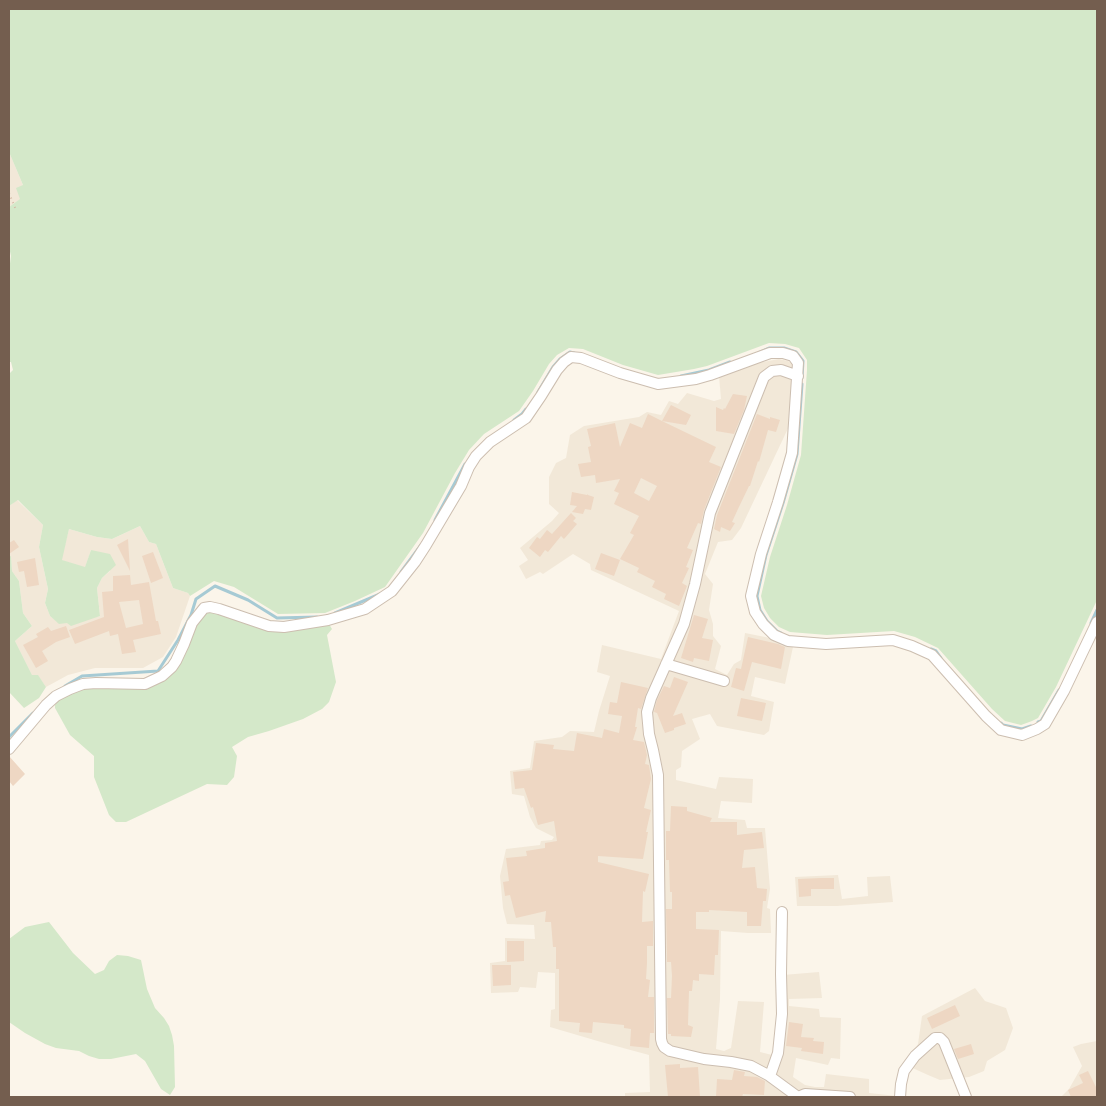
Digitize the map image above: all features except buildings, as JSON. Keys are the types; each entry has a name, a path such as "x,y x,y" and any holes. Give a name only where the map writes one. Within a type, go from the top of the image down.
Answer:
{"street":[{"path":"9,749 46,705 56,696 70,689 83,684 96,683 145,684 162,676 172,668 192,623 204,608 219,609 269,626 284,627 328,620 365,609 392,591 426,545 461,486 476,456 490,442 526,418 557,370 571,357 581,358 620,374 658,384 710,375 770,352 793,356 798,363 798,376 792,453 762,554 752,596 755,612 774,635 788,641 797,642 826,644 893,640 912,646 932,655 986,716 1001,730 1022,735 1045,724 1064,691 1097,622"},
{"path":"798,376 782,370 772,371 764,377 710,513 684,624 650,698 647,712 649,734 654,750 658,776 661,1039 664,1047 670,1051 704,1059 751,1066 770,1076 798,1097 805,1094 850,1097"},
{"path":"666,664 724,681"},
{"path":"770,1076 778,1053 782,1014 782,912"},
{"path":"900,1097 904,1071 915,1056 935,1038 940,1038 944,1042 966,1097"}],"path":[{"path":"9,193 16,210"}],"shaded area":[{"path":"9,152 23,185 21,199 9,207"},
{"path":"779,359 794,364 800,403 741,528 732,540 718,542 705,574 713,584 709,610 713,624 713,636 721,646 715,669 727,675 734,664 741,660 745,633 770,638 793,647 785,684 755,677 751,696 774,702 769,731 764,735 717,726 710,714 692,719 700,739 682,751 681,767 676,770 676,780 716,789 719,777 753,779 752,803 721,801 718,818 745,820 747,828 765,828 770,889 767,908 770,909 771,933 721,931 720,999 716,1049 724,1051 731,1048 738,1001 764,1002 760,1052 772,1055 777,1035 783,975 819,972 822,998 789,999 789,1006 819,1009 820,1017 841,1018 840,1059 831,1058 828,1065 796,1058 793,1077 805,1085 815,1087 824,1087 826,1074 869,1079 869,1093 897,1097 625,1097 625,1093 650,1092 649,1055 550,1027 551,1010 555,1009 555,973 538,972 536,988 520,987 518,992 491,993 490,963 505,961 505,938 535,939 534,925 507,924 503,908 500,876 506,849 540,845 541,841 552,840 554,837 536,828 530,817 524,796 512,794 510,771 530,768 534,741 562,737 570,731 594,732 610,676 597,672 602,645 661,659 679,611 591,570 590,564 573,554 543,574 540,572 526,579 519,566 528,560 520,548 559,513 549,504 549,477 556,463 566,458 570,435 584,426 639,417 647,412 661,415 669,401 678,404 687,393 714,401 721,399 719,376 747,365"},
{"path":"17,500 43,525 39,547 48,589 45,603 50,616 59,623 100,616 97,588 102,578 110,571 91,550 85,568 61,560 69,529 112,539 140,526 149,542 156,544 173,588 188,593 190,596 176,637 163,657 143,668 95,668 68,675 46,687 38,676 32,675 15,641 32,626 23,613 19,581 12,571 11,557 9,557 9,506"},
{"path":"838,875 842,899 868,896 867,877 890,876 893,902 837,906 797,906 795,877"},
{"path":"975,988 985,1001 1006,1008 1013,1028 1005,1050 987,1061 984,1071 969,1077 940,1080 906,1065 918,1044 922,1016"},
{"path":"1097,1041 1097,1097 1061,1097 1069,1089 1082,1066 1073,1047"}],"green space":[{"path":"9,9 1097,9 1097,600 1056,687 1038,718 1021,725 1005,721 938,648 915,637 894,631 827,635 790,632 779,627 770,618 764,608 761,596 770,557 801,455 807,370 807,360 799,348 785,344 769,343 707,366 658,375 623,365 583,349 569,348 557,355 549,364 519,411 484,434 469,450 423,533 385,587 325,613 278,614 234,587 214,581 190,596 188,593 173,588 156,544 149,542 140,526 112,539 69,529 62,560 85,567 91,550 110,554 116,565 102,578 97,588 100,616 71,626 67,623 59,624 50,616 45,603 48,589 39,547 43,525 18,500 9,506 9,374 13,370 11,362 9,362 9,271 11,256 9,247 9,207 20,199 16,188 23,185 9,152"},
{"path":"11,556 12,571 19,581 23,613 32,626 15,641 32,675 38,675 46,687 39,698 24,708 9,692 9,557"},
{"path":"206,611 245,622 329,624 332,629 327,635 336,682 329,702 322,709 303,719 248,737 232,747 237,756 234,777 227,785 207,784 126,822 116,822 109,815 94,777 94,756 70,735 55,705 58,700 84,688 164,680"},
{"path":"49,922 73,953 95,974 104,970 109,961 117,955 141,960 147,989 155,1008 164,1018 172,1035 175,1087 170,1095 161,1089 145,1061 136,1054 111,1059 99,1059 79,1051 56,1048 45,1044 9,1022 9,939 25,927"}],"waterway":[{"path":"760,352 769,348 784,348 796,352 803,361 802,378"},
{"path":"538,392 560,359 570,352 574,353"},
{"path":"681,376 709,370 730,362"},
{"path":"781,633 767,621 760,610 757,596 766,555 797,454 802,384"},
{"path":"514,420 526,409"},
{"path":"435,520 465,464"},
{"path":"401,572 421,545"},
{"path":"65,686 82,676 158,671 178,640 191,615 196,599 215,586 248,600 277,618 317,617"},
{"path":"335,613 380,594"},
{"path":"1091,623 1097,610"},
{"path":"931,649 936,651 941,658"},
{"path":"1038,722 1041,721 1059,690"},
{"path":"9,737 33,713"},
{"path":"1001,723 1022,729 1031,726"}]}
